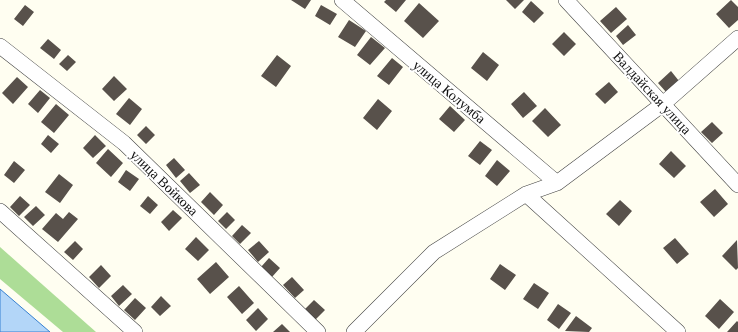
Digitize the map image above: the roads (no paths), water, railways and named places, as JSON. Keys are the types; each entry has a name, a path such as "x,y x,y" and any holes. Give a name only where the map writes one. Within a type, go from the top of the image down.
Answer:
{"street":[{"name":"улица Колумба","path":"342,0 557,183"},
{"name":"Валдайская улица","path":"566,0 738,185"},
{"path":"354,332 434,252 526,194 557,183 663,104 738,38"},
{"name":"улица Войкова","path":"0,46 124,143 318,332"},
{"path":"526,194 678,332"},
{"path":"0,211 135,332"}],"water":[{"path":"0,289 50,332 0,332"}]}
